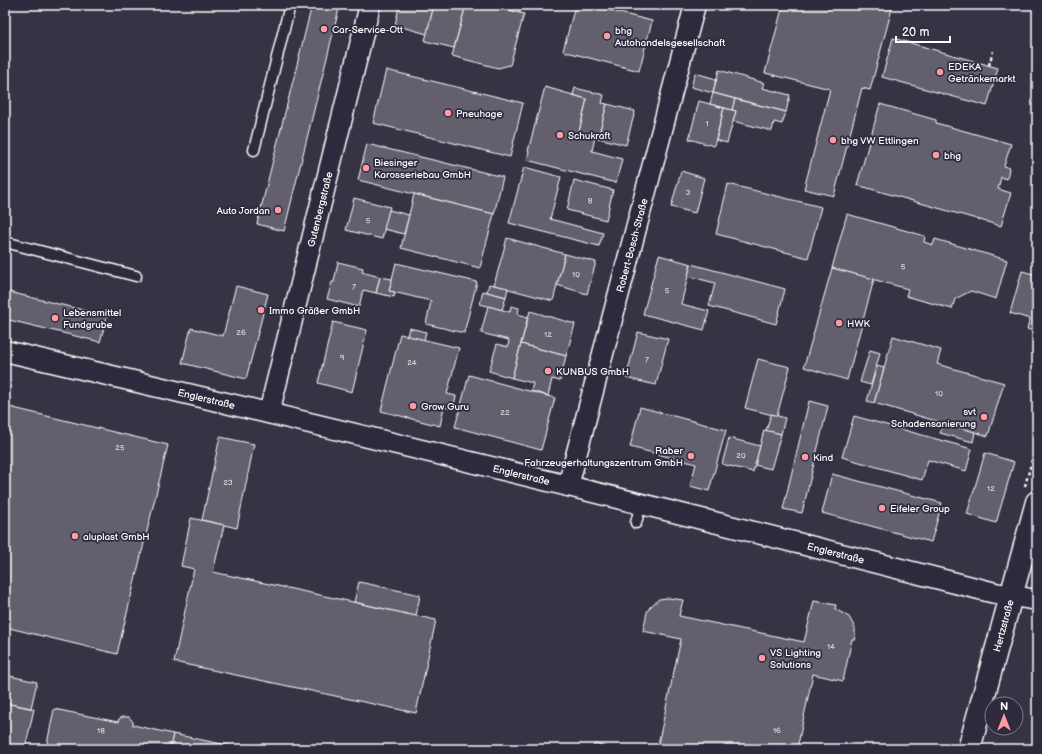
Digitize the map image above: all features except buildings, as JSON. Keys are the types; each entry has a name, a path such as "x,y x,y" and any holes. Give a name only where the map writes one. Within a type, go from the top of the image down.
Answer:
{"street":[{"name":"Gutenbergstraße","path":"269,413 370,5"},
{"name":"Robert-Bosch-Straße","path":"568,486 695,5"},
{"name":"Englerstraße","path":"5,351 641,503 995,593 1011,594 1037,600"},
{"name":"Hertzstraße","path":"970,749 1037,502"}],"lane":[{"path":"254,150 290,5"},
{"path":"5,242 136,276"},
{"path":"636,523 641,503"}],"path":[{"path":"989,65 993,51"}],"place":[{"name":"Car-Service-Ott","path":"324,29"},
{"name":"bhg Autohandelsgesellschaft","path":"607,36"},
{"name":"EDEKA Getränkemarkt","path":"940,72"},
{"name":"Pneuhage","path":"448,113"},
{"name":"Schukraft","path":"560,135"},
{"name":"bhg VW Ettlingen","path":"833,140"},
{"name":"bhg","path":"936,155"},
{"name":"Biesinger Karosseriebau GmbH","path":"366,168"},
{"name":"Auto Jordan","path":"278,210"},
{"name":"Immo Gräßer GmbH","path":"261,310"},
{"name":"Lebensmittel Fundgrube","path":"55,318"},
{"name":"HWK","path":"839,323"},
{"name":"KUNBUS GmbH","path":"548,371"},
{"name":"Grow Guru","path":"413,406"},
{"name":"svt Schadensanierung","path":"984,417"},
{"name":"Raber Fahrzeugerhaltungszentrum GmbH","path":"691,456"},
{"name":"Kind","path":"805,457"},
{"name":"Eifeler Group","path":"882,508"},
{"name":"aluplast GmbH","path":"75,536"},
{"name":"VS Lighting Solutions","path":"762,658"}]}
